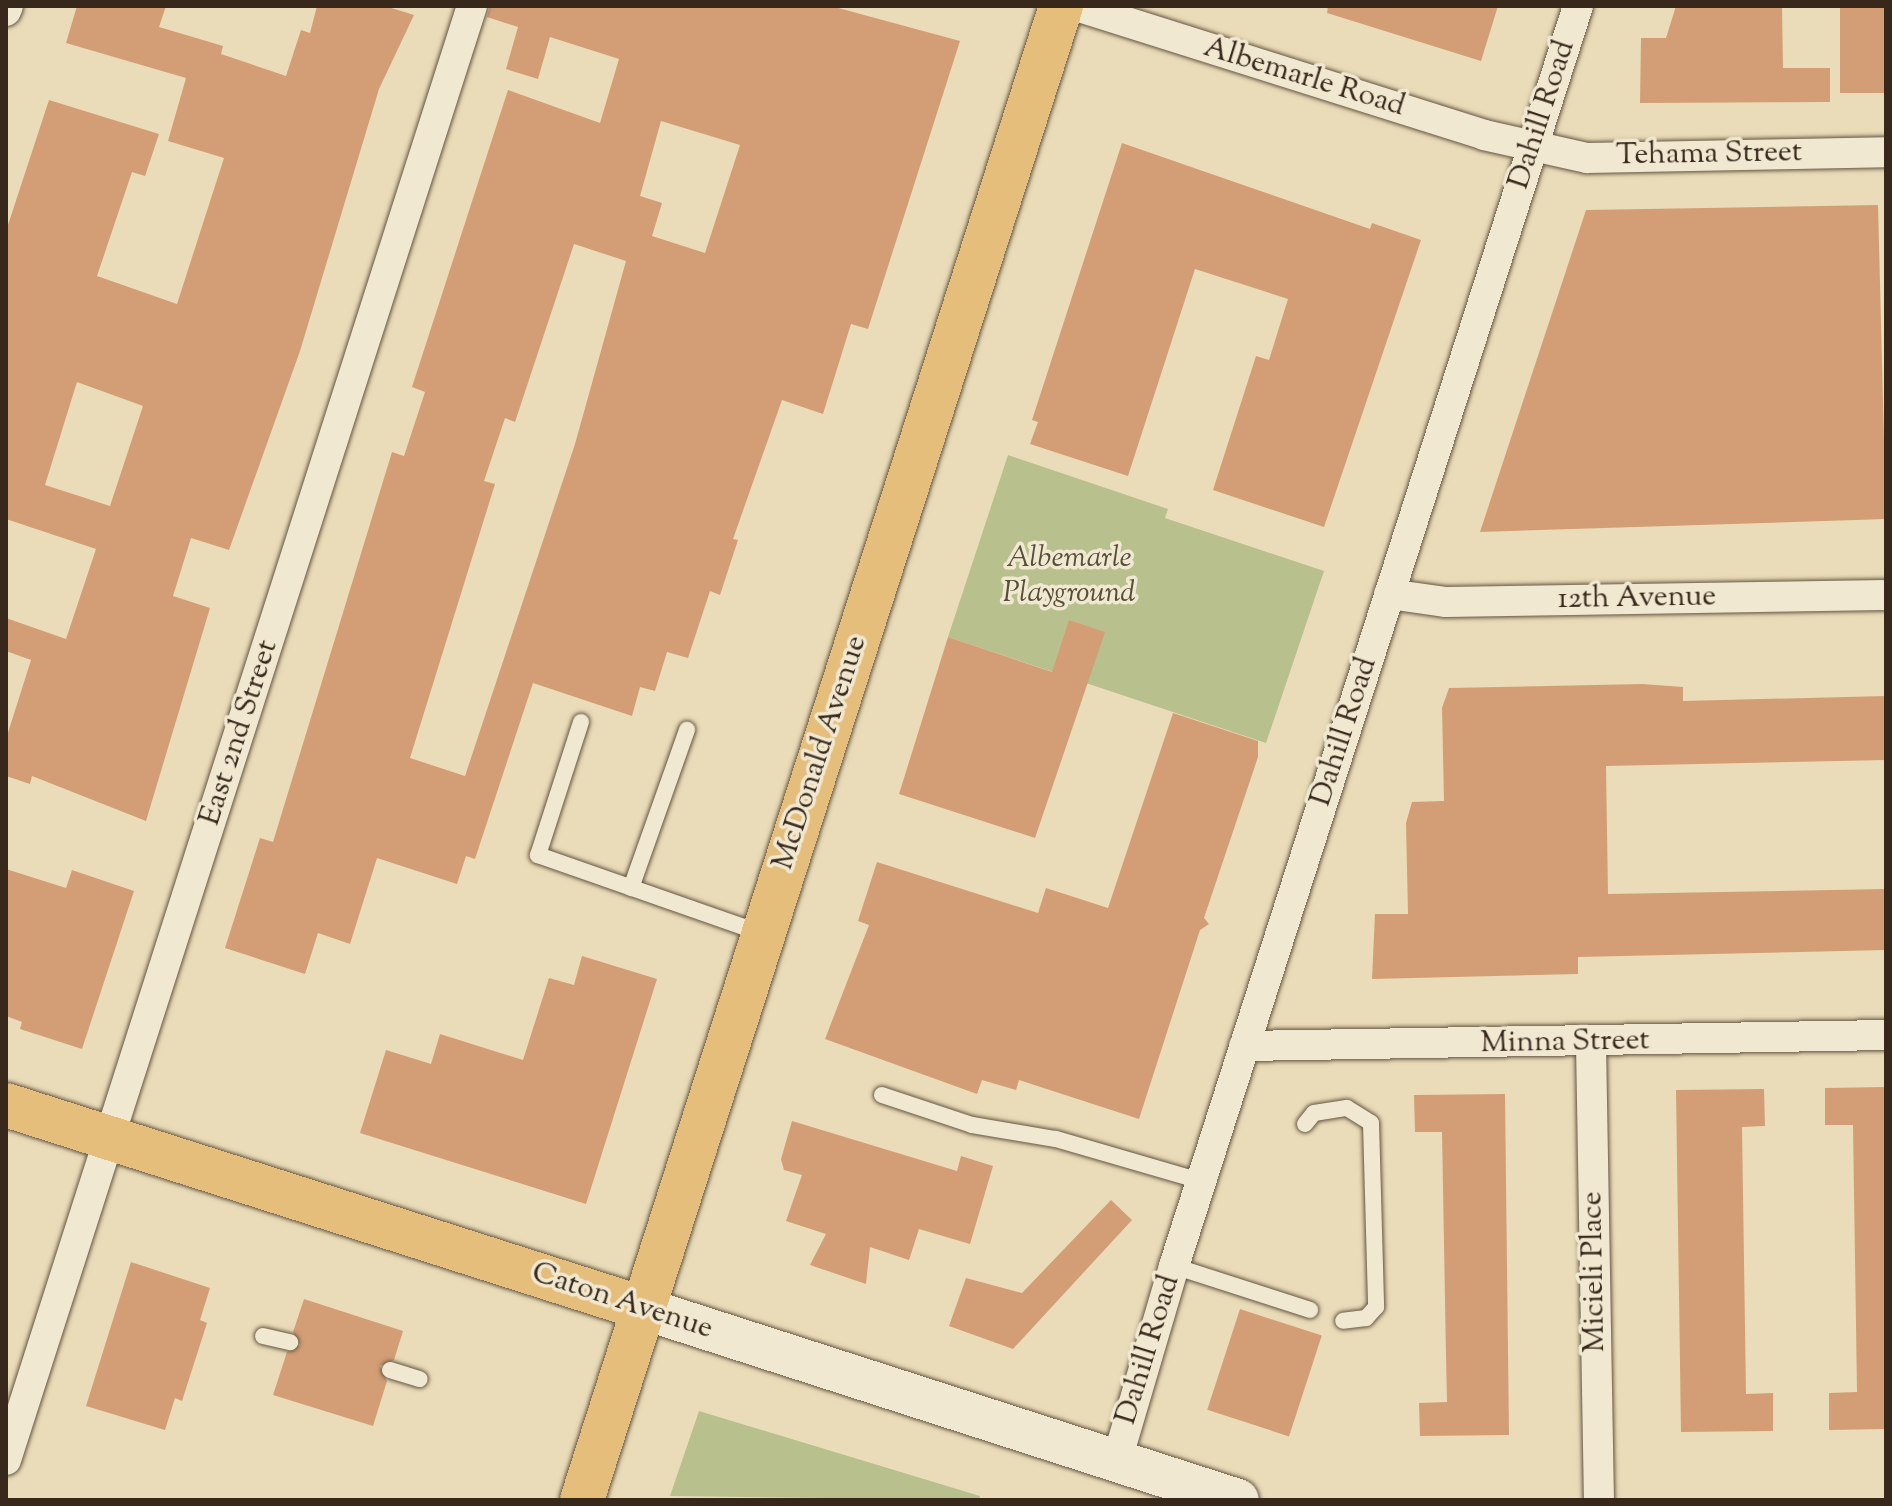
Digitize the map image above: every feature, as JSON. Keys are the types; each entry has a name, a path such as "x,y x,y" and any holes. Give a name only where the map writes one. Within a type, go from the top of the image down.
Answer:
{"main road":[{"name":"McDonald Avenue","path":"582,1500 1061,6"},
{"name":"Caton Avenue","path":"6,1105 1238,1500"}],"street":[{"name":"East 2nd Street","path":"6,1460 472,6"},
{"name":"Albemarle Road","path":"1076,6 1533,146"},
{"name":"Dahill Road","path":"1117,1460 1174,1266 1578,6"},
{"name":"Tehama Street","path":"1533,146 1587,158 1886,152"},
{"name":"12th Avenue","path":"1389,594 1446,602 1886,595"},
{"name":"Minna Street","path":"1244,1046 1591,1044 1886,1035"},
{"name":"Micieli Place","path":"1591,1044 1599,1500"}],"lane":[{"path":"581,722 538,855 763,933"},
{"path":"631,888 687,730"},
{"path":"882,1095 972,1125 1056,1139 1201,1181"},
{"path":"1305,1124 1314,1113 1347,1108 1371,1123 1376,1307 1366,1318 1343,1321"},
{"path":"1174,1266 1310,1310"},
{"path":"263,1336 290,1342"},
{"path":"390,1370 420,1379"}],"green space":[{"name":"Albemarle Playground","path":"1008,455 1168,509 1165,518 1324,571 1266,743 948,637"},
{"path":"699,1411 980,1496 979,1500 670,1496"}],"building":[{"path":"77,6 166,6 159,27 223,46 221,54 286,76 301,30 310,33 317,6 385,6 414,15 379,89 300,351 229,550 191,538 173,596 210,608 146,821 32,776 30,784 6,776 6,739 31,660 6,651 6,618 66,639 96,549 6,519 6,231 49,100 159,134 145,176 132,172 97,276 177,304 224,158 168,141 186,78 66,43","holes":["77,382 143,406 110,506 45,485"]},
{"path":"490,6 831,6 960,41 868,329 851,324 823,414 782,400 733,539 738,540 720,595 710,591 688,658 667,652 655,691 640,687 632,716 533,683 475,859 466,856 457,884 377,858 350,944 318,933 305,974 225,948 260,838 273,842 392,452 404,456 425,392 412,387 508,90 600,123 619,59 550,37 538,79 506,69 518,27 487,17","holes":["661,121 740,145 705,253 652,236 662,203 640,196","574,244 626,261 575,444 465,776 410,758 495,484 484,481 505,418 515,422"]},
{"path":"1328,6 1498,6 1481,61 1327,13"},
{"path":"1676,6 1782,6 1783,68 1830,68 1830,102 1640,103 1641,38 1666,38"},
{"path":"1840,6 1886,6 1886,93 1840,93"},
{"path":"1122,143 1370,229 1372,223 1421,240 1324,527 1213,490 1256,356 1269,360 1288,299 1195,269 1128,476 1030,444 1038,422 1032,420"},
{"path":"1878,205 1886,519 1480,532 1586,210"},
{"path":"1069,620 1105,632 1035,838 899,794 948,637 1052,672"},
{"path":"1642,684 1683,687 1683,701 1886,696 1886,760 1606,766 1608,894 1886,889 1886,950 1578,957 1578,974 1372,979 1375,914 1408,914 1406,823 1412,802 1444,801 1442,708 1449,688"},
{"path":"1173,713 1258,741 1258,757 1204,918 1209,924 1200,930 1139,1119 1019,1080 1016,1090 982,1080 977,1094 825,1039 869,925 858,921 877,862 1038,913 1046,888 1108,908"},
{"path":"6,869 66,888 72,870 134,891 82,1049 20,1029 22,1022 6,1016"},
{"path":"582,956 657,979 586,1204 360,1133 386,1050 431,1064 440,1034 523,1060 549,978 574,985"},
{"path":"1886,1087 1886,1429 1829,1430 1829,1393 1857,1392 1853,1125 1825,1125 1825,1088"},
{"path":"1764,1089 1765,1126 1742,1127 1746,1394 1773,1393 1773,1431 1681,1432 1676,1090"},
{"path":"1505,1094 1509,1435 1420,1436 1419,1403 1447,1402 1442,1132 1415,1132 1414,1095"},
{"path":"792,1121 957,1171 961,1156 993,1166 970,1244 919,1229 909,1260 870,1247 866,1284 810,1265 826,1234 786,1221 802,1175 784,1170 781,1159"},
{"path":"1111,1200 1132,1220 1013,1349 949,1326 966,1278 1022,1293"},
{"path":"131,1262 210,1288 200,1320 207,1323 182,1401 175,1398 165,1430 86,1406"},
{"path":"304,1299 403,1331 394,1360 380,1366 387,1381 373,1426 273,1395 287,1352 300,1345 293,1332"},
{"path":"1240,1309 1322,1336 1289,1436 1207,1410"}]}
